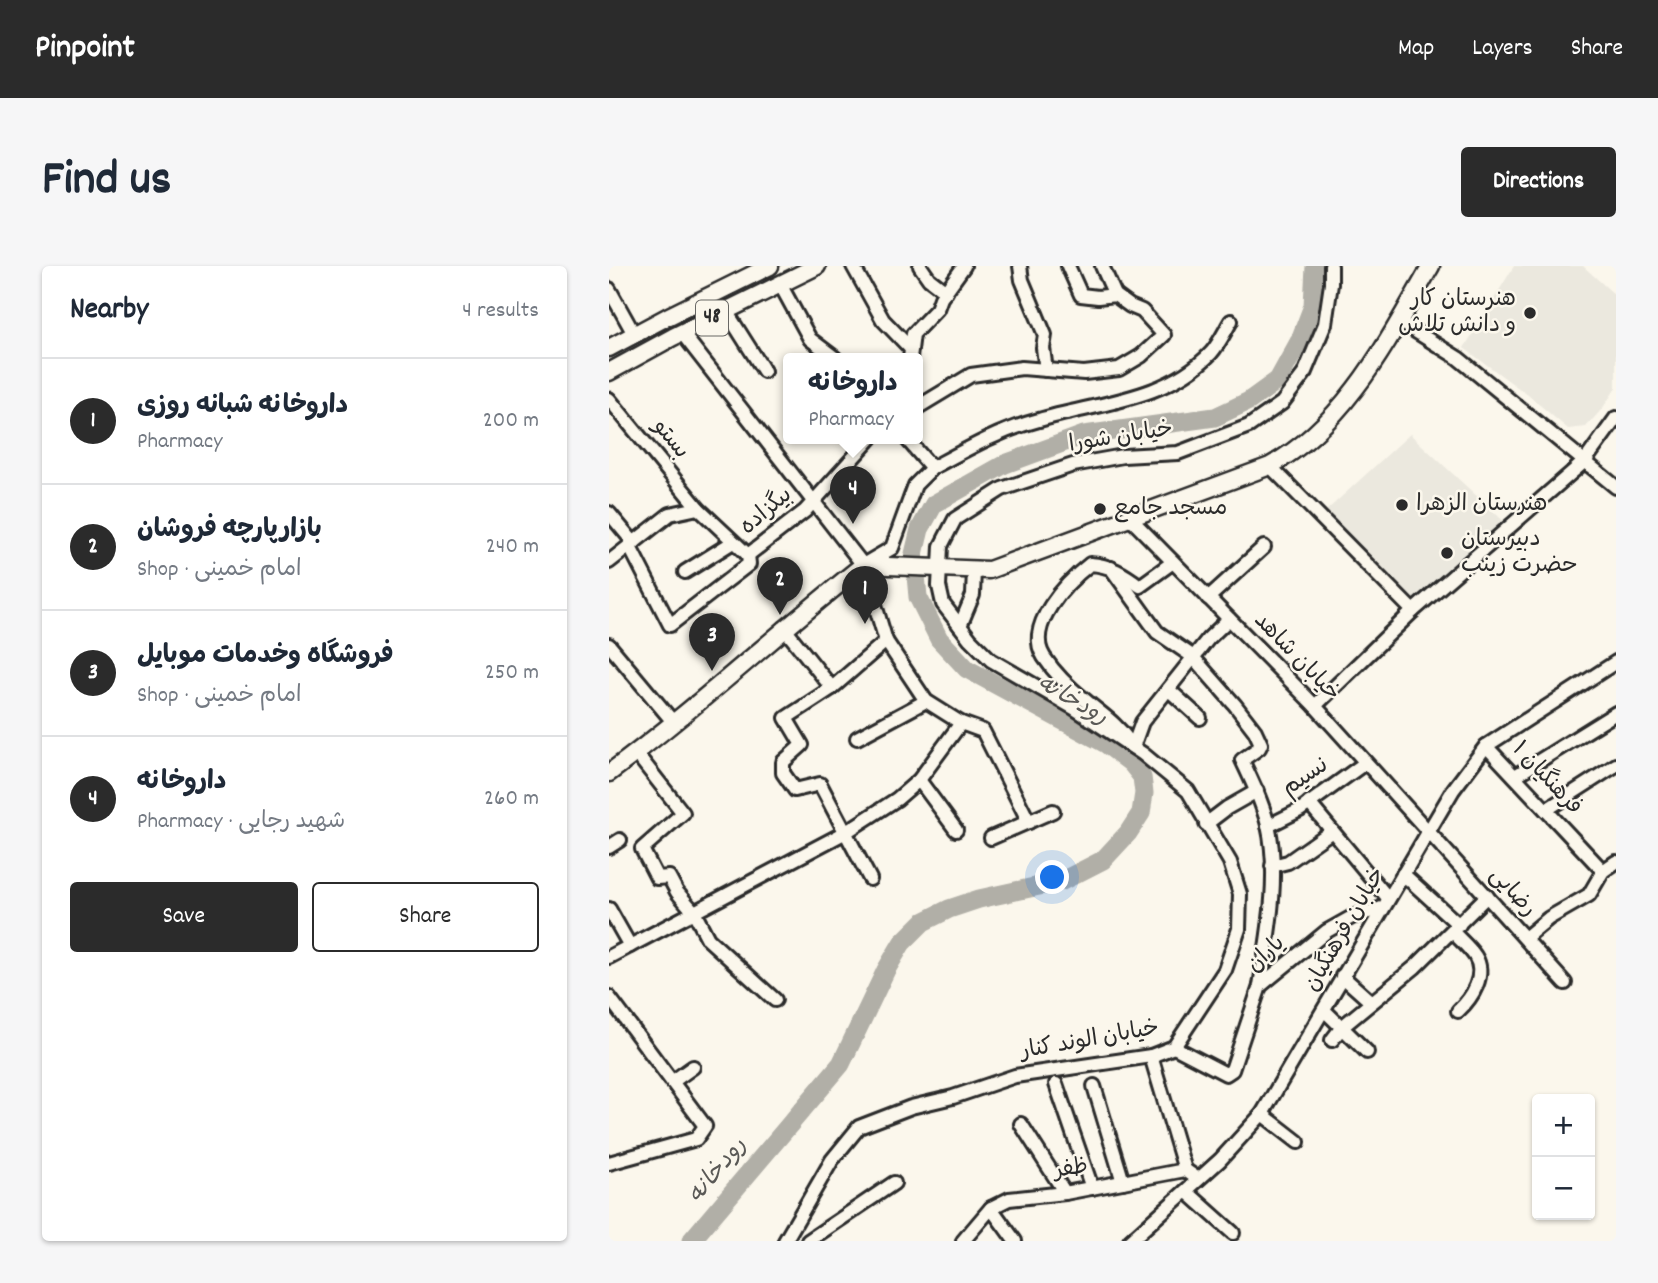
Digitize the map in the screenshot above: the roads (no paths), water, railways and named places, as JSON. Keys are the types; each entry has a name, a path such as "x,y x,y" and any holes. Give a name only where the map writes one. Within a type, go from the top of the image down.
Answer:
{"main road":[{"name":"48","path":"609,348 770,266"},
{"name":"48","path":"609,372 817,266"},
{"path":"609,773 674,723 784,628 863,565 989,570 1270,466 1294,453 1351,395 1381,352 1431,266"}],"street":[{"path":"853,266 883,320 909,353"},
{"path":"920,266 929,279 946,292"},
{"path":"910,353 913,334 937,309 964,266"},
{"path":"1020,266 1022,280 1045,335 1043,348 1046,370"},
{"path":"1068,266 1081,295 1115,295"},
{"path":"923,405 971,375 1022,368 1084,373 1119,369 1140,356 1164,335 1142,311 1115,295 1102,266"},
{"name":"خیابان شورا","path":"933,568 955,519 1002,489 1073,465 1123,456 1178,453 1249,426 1282,403 1304,374 1325,324 1331,266"},
{"path":"780,284 810,339 828,353"},
{"path":"609,289 634,334"},
{"path":"726,311 764,371"},
{"path":"863,565 893,548 915,485 932,468 990,436 1038,420 1157,390 1178,379 1212,352 1231,321"},
{"path":"1399,321 1458,358 1616,486"},
{"path":"682,333 863,565 886,641 926,701 961,723 983,731 1029,821"},
{"name":"بستو","path":"609,399 698,508 748,555"},
{"path":"1315,706 1413,611 1584,461 1616,418"},
{"name":"بیگزاده","path":"632,545 670,625 749,564 748,555 805,511 865,444"},
{"path":"911,444 932,468"},
{"path":"1270,466 1413,611"},
{"path":"609,562 670,514 698,508"},
{"path":"609,513 632,545"},
{"name":"خیابان شاهد","path":"1130,518 1315,706 1428,832"},
{"path":"685,572 733,542"},
{"path":"1208,598 1264,547"},
{"path":"1133,747 1118,725 1083,699 1054,669 1043,656 1038,639 1046,613 1071,579 1090,564 1102,564 1124,574 1140,586 1173,562"},
{"name":"خیابان الوند کنار","path":"785,1241 832,1160 859,1127 911,1107 953,1097 1015,1076 1151,1056 1174,1047 1225,970 1239,929 1240,894 1230,862 1188,791 1133,747 1074,708 991,660 943,604 933,568"},
{"path":"1111,568 1157,632 1194,658 1235,705 1259,739 1259,748 1242,760 1257,791 1268,826 1272,866 1271,907 1259,986"},
{"path":"960,626 973,595 974,570"},
{"path":"1133,747 1142,722 1229,619"},
{"path":"784,628 832,688"},
{"path":"870,879 820,784 795,790 783,773 783,762 802,745 786,718 832,688 886,641"},
{"path":"609,645 674,723"},
{"name":"خیابان فرهنگیان","path":"1130,1241 1237,1143 1262,1114 1453,790 1486,746 1616,662"},
{"path":"1169,690 1201,718"},
{"path":"857,738 926,701"},
{"path":"1515,776 1616,713"},
{"path":"609,957 846,832 897,799 919,780 961,723"},
{"name":"فرهنگیان ۱","path":"1486,746 1604,870"},
{"path":"636,753 683,813 642,849 657,878 669,877 677,892 694,912 708,939 775,1000"},
{"name":"نسیم","path":"1268,826 1309,803 1365,763"},
{"path":"1546,810 1616,765"},
{"path":"919,780 956,830"},
{"path":"1206,824 1227,807 1257,791"},
{"path":"1309,803 1385,903"},
{"path":"991,838 1053,811"},
{"path":"1272,866 1288,862 1332,831"},
{"name":"رضایی","path":"1428,832 1565,984"},
{"path":"1525,939 1549,918 1589,895 1604,870 1616,862"},
{"path":"1403,874 1455,928 1475,956 1479,968 1477,985 1468,1001 1458,1011"},
{"path":"1332,1040 1342,1027 1415,967 1487,896"},
{"name":"یاران","path":"1174,1047 1226,1074 1232,1070 1259,986 1327,930 1385,903"},
{"path":"609,909 630,946"},
{"path":"1342,976 1371,1002"},
{"path":"609,997 705,1126 696,1139 609,1163"},
{"path":"1324,1010 1367,1052"},
{"path":"1151,1056 1185,1170 1198,1180"},
{"path":"672,1082 693,1067"},
{"path":"1056,1084 1092,1188"},
{"path":"1094,1086 1123,1182"},
{"path":"1262,1114 1298,1142"},
{"path":"1021,1124 1065,1193"},
{"name":"ظفر","path":"991,1208 1009,1199 1065,1193 1185,1170"},
{"path":"808,1241 894,1183"},
{"path":"1186,1191 1233,1233"},
{"path":"963,1241 991,1208 1015,1241"}],"waterway":[{"name":"رودخانه","path":"691,1241 841,1064 886,970 902,943 923,922 949,909 979,899 1062,881 1103,860 1128,833 1141,813 1144,793 1142,777 1131,763 1106,744 967,669 939,639 918,597 914,554 920,529 934,504 1005,464 1084,435 1215,417 1249,401 1278,380 1300,340 1313,306 1315,266"}],"place":[{"name":"هنرستان کار و دانش تلاش","path":"1530,313"},
{"name":"هنرستان الزهرا","path":"1402,505"},
{"name":"مسجد جامع","path":"1100,509"},
{"name":"داروخانه","path":"853,524"},
{"name":"دبیرستان حضرت زینب","path":"1447,553"},
{"name":"بازارپارچه فروشان","path":"780,615"},
{"name":"داروخانه شبانه روزی","path":"865,624"},
{"name":"فروشگاه وخدمات موبایل","path":"712,671"}]}
